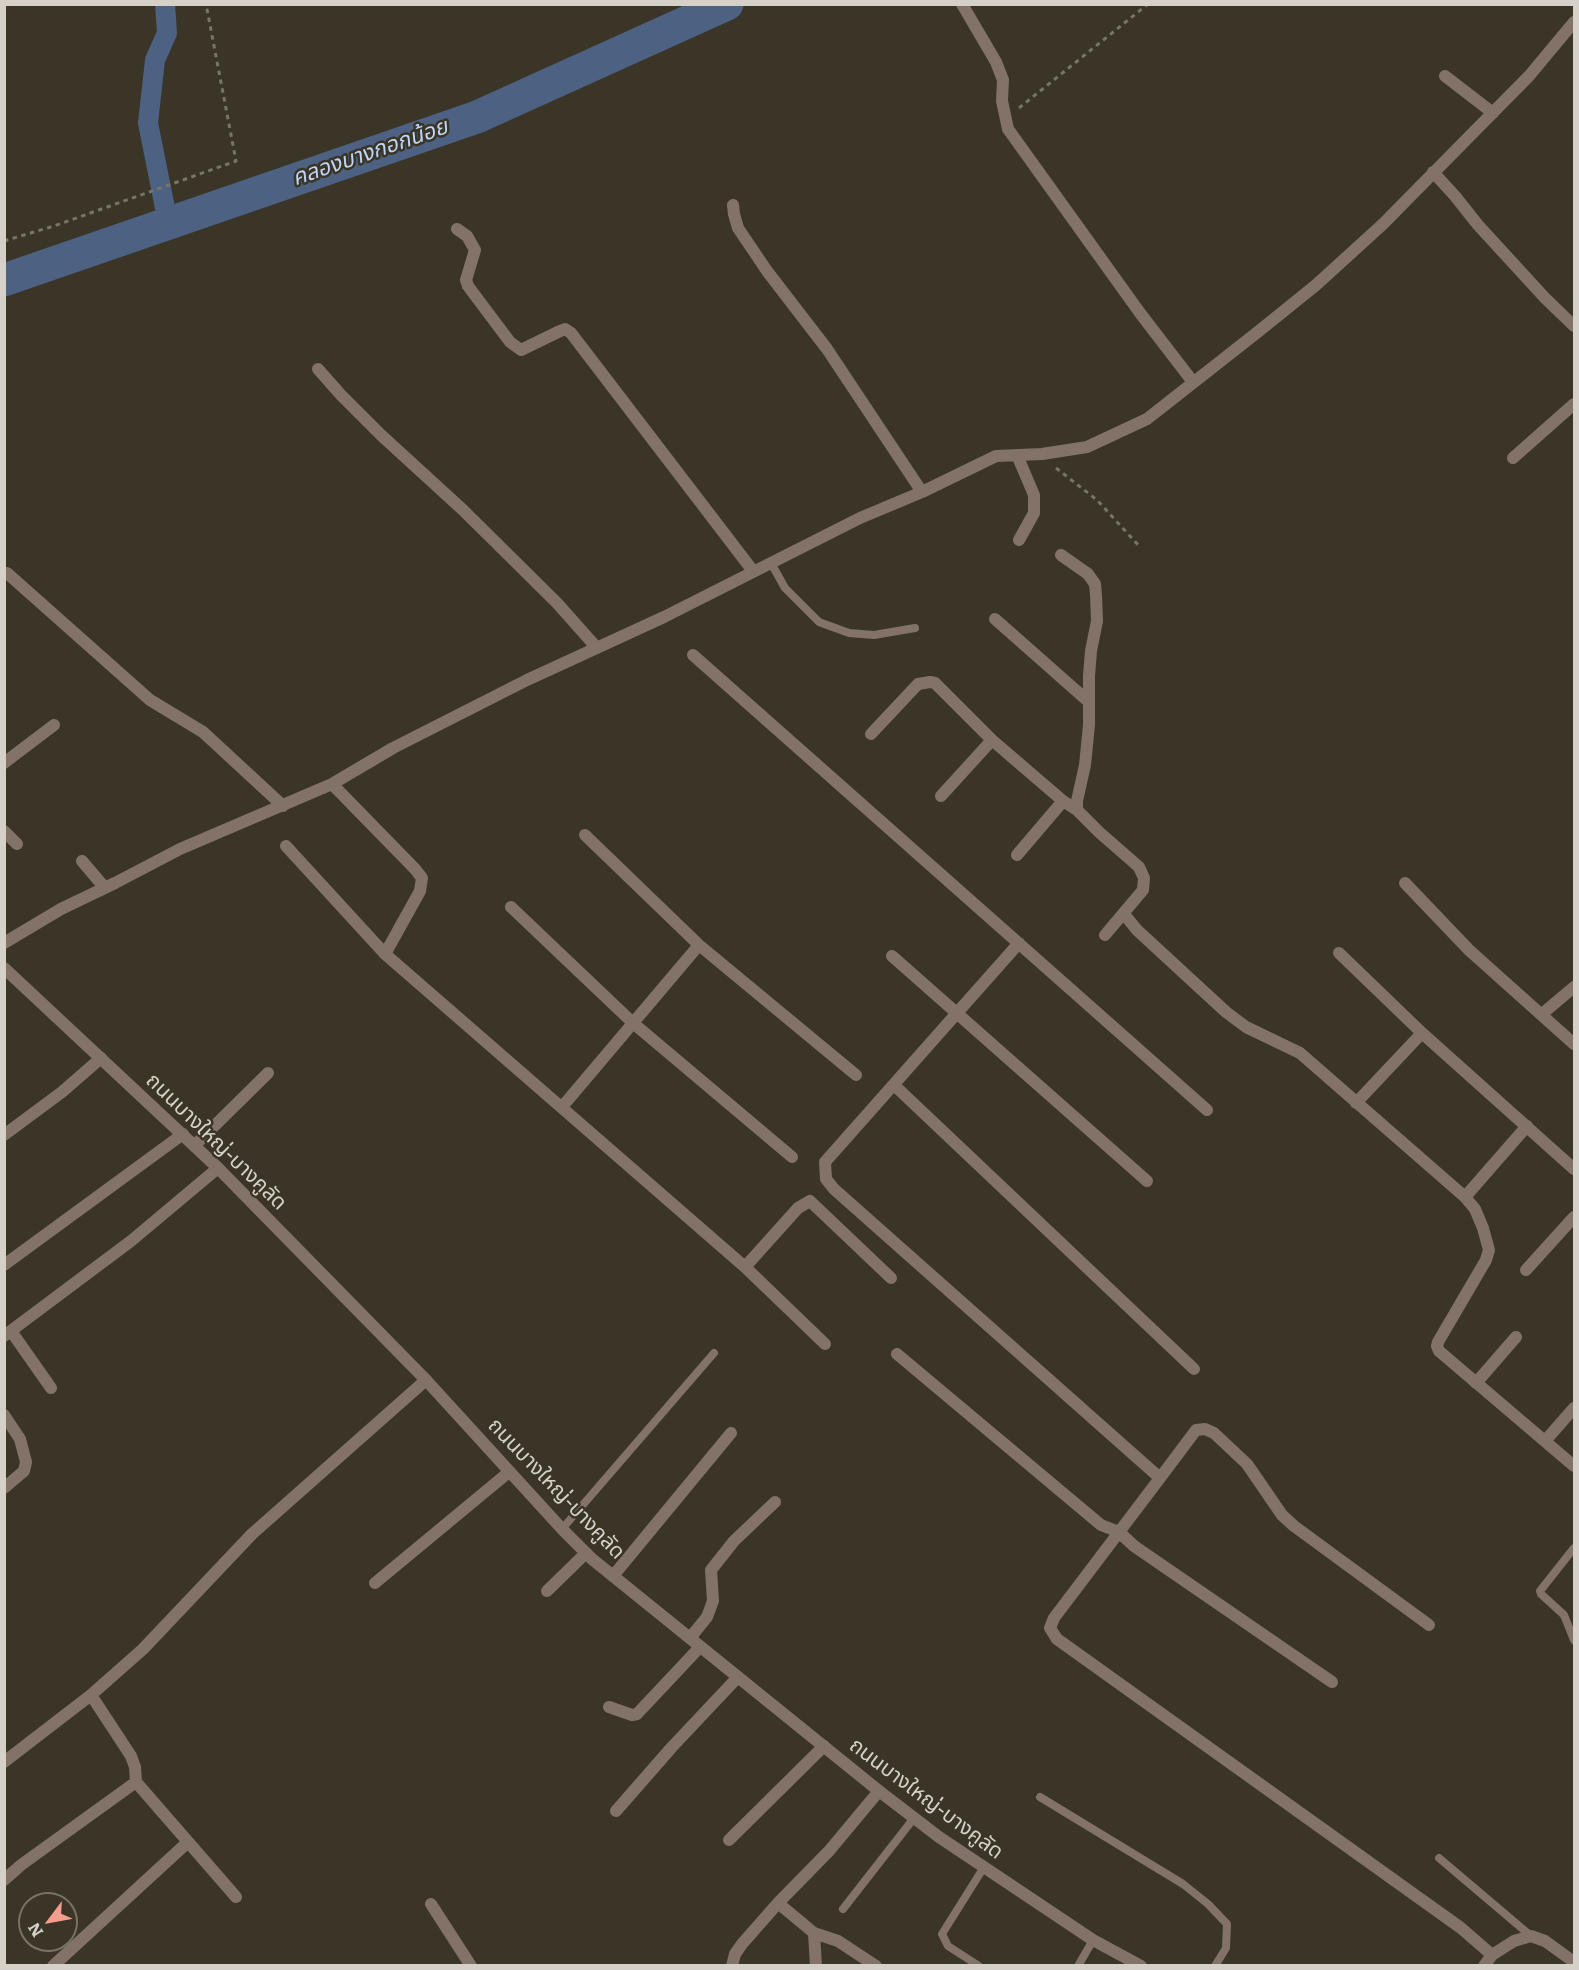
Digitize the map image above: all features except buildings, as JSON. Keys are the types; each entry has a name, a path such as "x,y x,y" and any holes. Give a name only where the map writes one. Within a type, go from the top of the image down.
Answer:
{"street":[{"path":"962,4 996,62 1003,80 1002,101 1008,129 1140,313 1193,382"},
{"path":"4,943 61,909 180,849 332,784 393,748 527,680 664,617 860,518 922,492 996,456 1042,454 1087,447 1147,419 1316,285 1383,224 1529,76 1575,22"},
{"path":"1445,76 1493,113"},
{"path":"1433,172 1492,241 1545,298 1575,326"},
{"path":"733,205 738,228 766,271 827,349 922,492"},
{"path":"457,229 467,236 475,250 466,280 468,286 510,342 521,350 560,331 566,329 571,333 753,572"},
{"path":"318,369 341,395 557,603 597,648"},
{"path":"1513,458 1575,404"},
{"path":"1017,455 1034,495 1034,513 1019,540"},
{"path":"1062,555 1088,574 1095,584 1097,621 1091,651 1089,725 1077,810"},
{"path":"7,573 150,700 203,732 283,806"},
{"path":"994,619 1089,702"},
{"path":"693,655 1207,1110"},
{"path":"871,734 918,684 930,681 935,683 992,740 1063,801 1077,810 1139,867 1144,878 1143,890 1105,934"},
{"path":"4,763 54,725"},
{"path":"941,796 992,740"},
{"path":"332,784 422,879 420,891 385,954"},
{"path":"1017,855 1063,801"},
{"path":"4,831 17,844"},
{"path":"585,835 699,945 856,1075"},
{"path":"286,846 385,954 745,1267 825,1344"},
{"path":"82,861 105,888"},
{"path":"1405,883 1469,950 1575,1044"},
{"path":"511,907 633,1023 792,1157"},
{"path":"1124,914 1137,930 1226,1012 1246,1027 1300,1053 1465,1197 1475,1209 1489,1250 1486,1260 1437,1346 1439,1351 1575,1466"},
{"path":"1019,943 825,1162 825,1179 834,1190 1160,1478"},
{"path":"562,1107 699,945"},
{"path":"1339,953 1422,1033 1575,1169"},
{"path":"892,956 1147,1181"},
{"name":"ถนนบางใหญ่-บางคูลัด","path":"4,968 218,1168 426,1380 586,1553 914,1818 1093,1940 1141,1965"},
{"path":"1542,1014 1575,987"},
{"path":"1356,1103 1422,1033"},
{"path":"4,1135 62,1092 102,1058"},
{"path":"195,1145 268,1073"},
{"path":"894,1085 1194,1369"},
{"path":"1465,1197 1527,1126"},
{"path":"4,1265 183,1134"},
{"path":"51,1388 8,1334 131,1241 218,1168"},
{"path":"745,1267 798,1208 810,1201 891,1278"},
{"path":"1526,1270 1575,1217"},
{"path":"1476,1383 1516,1337"},
{"path":"897,1354 1101,1525 1119,1532 1134,1546 1332,1682"},
{"path":"4,1762 91,1695 143,1649 252,1534 426,1380"},
{"path":"1545,1441 1575,1408"},
{"path":"4,1415 20,1439 26,1462 24,1472 4,1488"},
{"path":"1429,1625 1294,1526 1282,1515 1247,1464 1214,1433 1205,1429 1196,1430 1054,1618 1050,1628 1057,1639 1461,1928 1488,1960 1514,1941 1531,1935 1545,1941 1575,1962"},
{"path":"613,1576 731,1433"},
{"path":"375,1583 509,1472"},
{"path":"690,1638 707,1617 713,1601 711,1570 734,1541 775,1502"},
{"path":"547,1591 586,1553"},
{"path":"609,1707 632,1716 637,1714 700,1647"},
{"path":"616,1811 738,1677"},
{"path":"91,1695 131,1756 135,1767 135,1782 236,1897"},
{"path":"729,1840 824,1746"},
{"path":"4,1880 21,1865 135,1782"},
{"path":"732,1965 735,1954 742,1944 829,1851 879,1791"},
{"path":"53,1965 188,1842"},
{"path":"778,1903 814,1933 838,1941 876,1965"},
{"path":"431,1904 471,1965"},
{"path":"814,1933 816,1965"}],"lane":[{"path":"771,563 785,588 819,622 849,633 874,635 915,628"},
{"path":"562,1529 714,1353"},
{"path":"1575,1548 1540,1591 1564,1615 1575,1640"},
{"path":"1040,1797 1183,1884 1208,1904 1227,1924 1226,1948 1215,1965"},
{"path":"843,1909 914,1818"},
{"path":"1439,1858 1531,1935"},
{"path":"979,1965 948,1946 942,1934 984,1867"},
{"path":"1078,1965 1093,1940"}],"path":[{"path":"4,241 54,226 236,161 206,4"},
{"path":"1005,119 1148,4"},
{"path":"1042,454 1053,466 1097,500 1140,547"}],"waterway":[{"path":"165,4 167,33 155,60 148,123 168,223"},
{"name":"คลองบางกอกน้อย","path":"4,280 477,117 727,4"}]}
